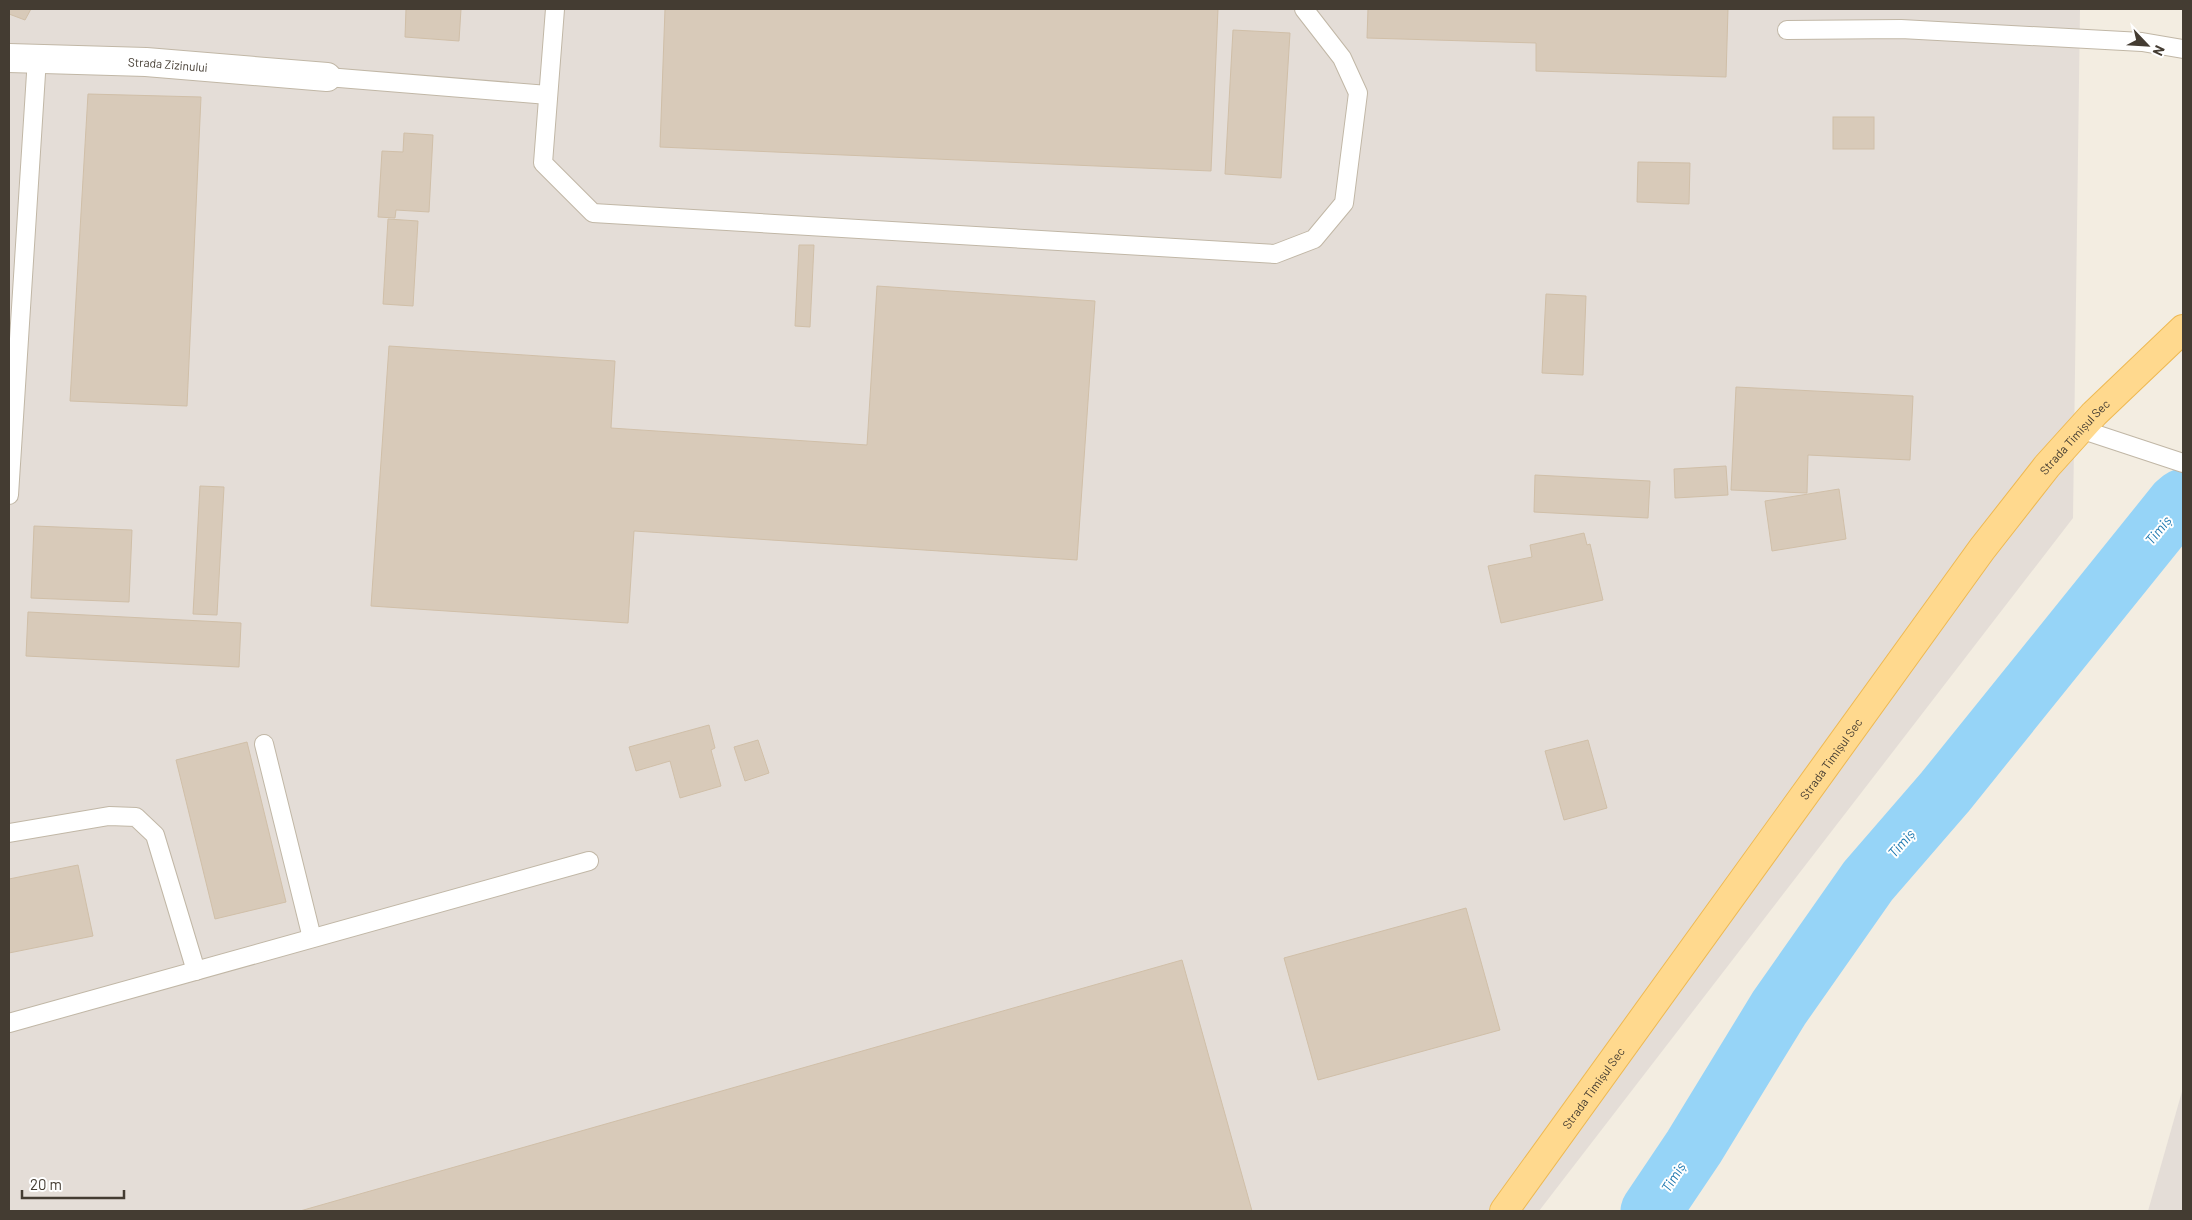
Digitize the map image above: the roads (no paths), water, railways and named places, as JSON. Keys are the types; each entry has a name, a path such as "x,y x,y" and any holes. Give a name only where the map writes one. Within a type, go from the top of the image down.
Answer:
{"main road":[{"name":"Strada Timișul Sec","path":"1504,1211 1982,549 2047,466 2080,429 2144,364 2183,329"}],"street":[{"name":"Strada Zizinului","path":"9,58 146,62 326,77"}],"lane":[{"path":"555,9 543,163 593,213 1274,254 1314,239 1344,203 1358,93 1342,58 1304,9"},
{"path":"1787,30 1901,29 2142,42 2183,49"},
{"path":"9,495 37,58"},
{"path":"326,77 548,95"},
{"path":"2080,429 2183,463"},
{"path":"264,744 312,938"},
{"path":"9,833 109,816 136,817 155,835 196,971"},
{"path":"9,1023 589,861"}],"waterway":[{"name":"Timiș","path":"1651,1211 1694,1147 1779,1008 1868,881 1945,792 2177,504 2183,499"}]}
